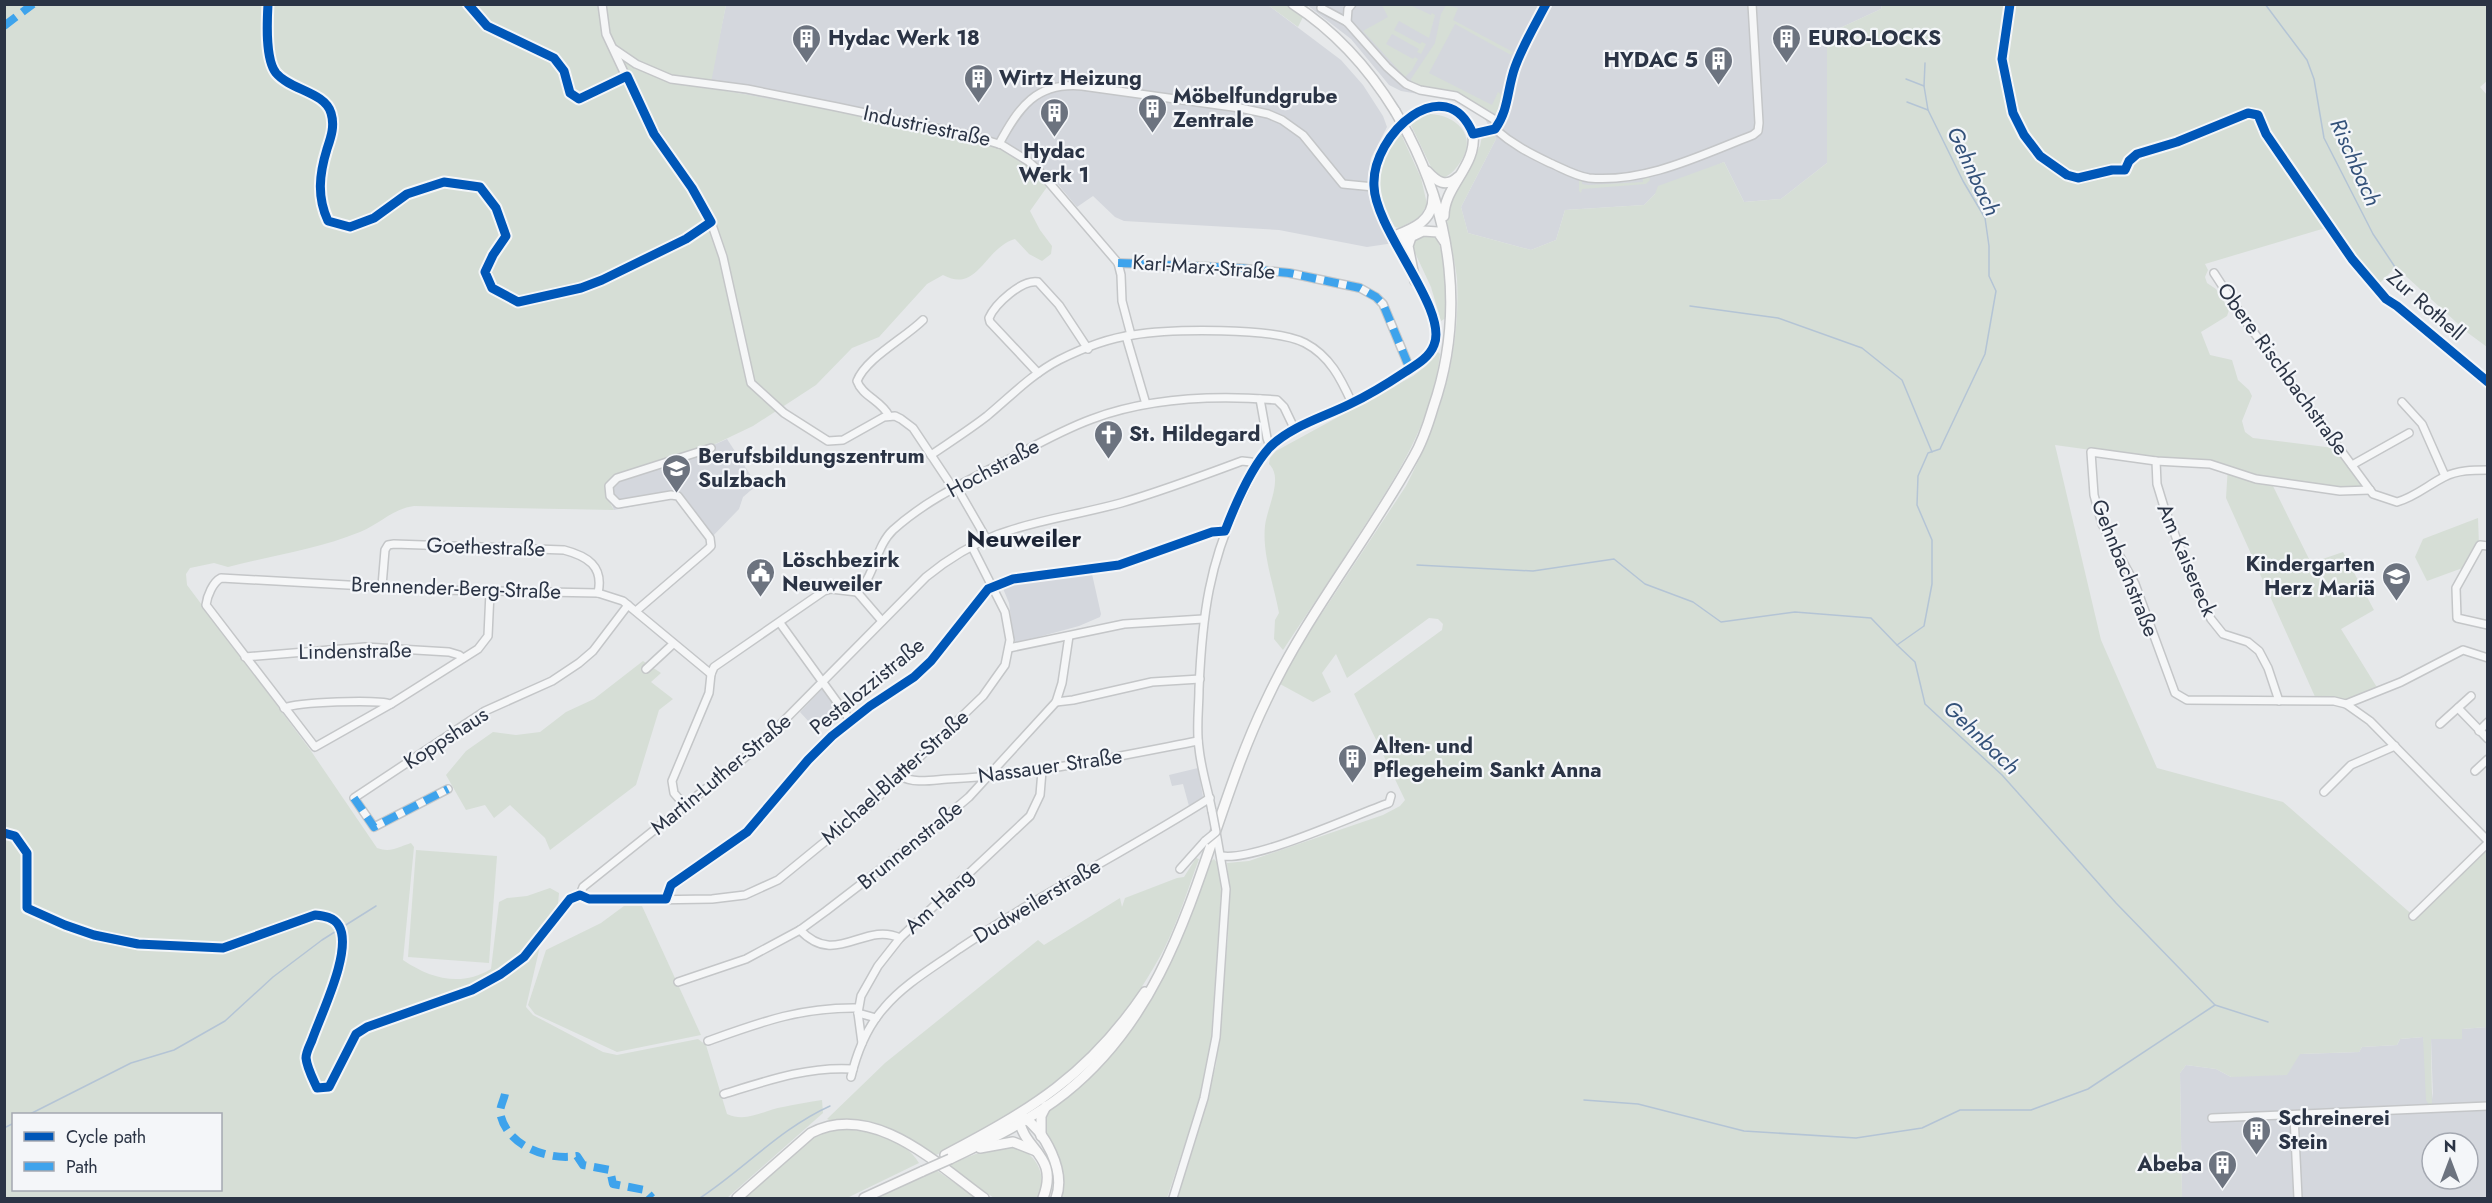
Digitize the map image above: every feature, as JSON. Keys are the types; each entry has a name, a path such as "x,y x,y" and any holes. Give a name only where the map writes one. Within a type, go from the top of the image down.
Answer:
{"main road":[{"path":"961,1154 1046,1106 1080,1080 1124,1032 1150,994 1177,937 1237,767 1266,699 1303,633 1392,495 1414,456 1441,383 1449,338 1451,294 1448,249 1433,189 1408,134 1382,90 1358,60 1331,34 1293,4"},
{"path":"1443,225 1445,203 1473,152 1473,134"},
{"path":"1424,167 1444,184 1452,182 1461,173"},
{"path":"1394,240 1427,218 1432,206 1433,189"},
{"path":"1394,240 1434,230 1441,234 1448,249"},
{"path":"1411,237 1408,254 1416,281"},
{"path":"862,1198 1022,1119 1107,1042 1142,996 1177,937"},
{"path":"1042,1138 1040,1123 1046,1106"},
{"path":"1022,1119 1042,1138 1058,1168 1060,1185 1056,1198"},
{"path":"1022,1119 1048,1173 1043,1198"},
{"path":"737,1198 810,1133 820,1128 846,1124 869,1126 892,1135 984,1198"},
{"path":"947,1157 985,1146 1013,1142 1039,1153"}],"street":[{"path":"602,4 606,34 654,134 692,188 711,222 723,257 751,383 784,413 828,441 843,440 889,416"},
{"path":"1322,4 1321,8 1347,22 1387,67 1406,84 1420,90 1456,96 1497,126 1509,142 1576,175 1589,178 1660,171 1753,135 1758,131 1752,4"},
{"path":"1347,22 1348,9 1352,4"},
{"path":"1173,1198 1204,1098 1213,1058 1226,889 1222,856 1198,741 1203,619 1225,531 1257,465 1270,447 1295,430 1352,403 1410,369 1429,354 1434,346 1437,332 1434,318 1380,211 1374,187 1376,166 1387,140 1398,126 1419,112 1438,107 1456,112 1464,118 1473,134 1497,126 1506,107 1517,61 1546,4"},
{"name":"Industriestraße","path":"613,49 636,64 671,79 747,89 969,135 999,144 1018,112 1038,94 1059,86 1240,108 1268,114 1282,120 1303,135 1343,184 1374,187"},
{"name":"Karl-Marx-Straße","path":"999,144 1021,156 1040,172 1118,263 1267,270 1360,288 1383,304 1410,369"},
{"path":"1118,263 1122,301 1146,404"},
{"name":"Obere Rischbachstraße","path":"2214,273 2244,319 2370,490"},
{"name":"Zur Rothell","path":"2369,279 2386,299 2405,312 2487,382"},
{"path":"1038,373 990,322 989,318 1009,296 1030,281 1038,282 1059,305 1088,349"},
{"path":"923,320 903,339 869,363 857,381 859,387 884,407 889,416 907,422 954,487 986,538"},
{"path":"931,455 973,427 1038,373 1060,359 1129,336 1168,332 1258,333 1297,339 1328,360 1340,377 1352,403"},
{"name":"Hochstraße","path":"857,592 892,531 919,509 954,487 1080,424 1146,404 1186,399 1260,399"},
{"path":"1270,447 1260,399 1280,402 1295,430"},
{"path":"2402,402 2422,424 2445,476"},
{"name":"Obere Rischbachstraße","path":"2352,465 2409,433"},
{"path":"636,611 707,550 711,546 710,537 678,496 671,495 618,504 610,496 609,486 623,475 711,448"},
{"name":"Gehnbachstraße","path":"2156,461 2091,453 2094,495 2102,524 2134,584 2175,693 2187,700 2334,701 2346,704 2370,721 2487,842 2413,916"},
{"name":"Martin-Luther-Straße","path":"580,895 583,887 759,747 927,577 971,545 1023,525 1091,511 1158,492 1242,461 1257,465"},
{"path":"2156,461 2210,464 2249,477 2340,491 2370,490 2379,498 2397,502 2416,494 2445,476 2458,472 2487,470"},
{"name":"Am Kaisereck","path":"2156,461 2157,484 2164,507 2196,588 2211,619 2223,634 2248,642 2259,651 2268,668 2279,701"},
{"name":"Pestalozzistraße","path":"666,899 671,885 747,832 808,760 850,720 899,688 931,661 979,597 994,585 1013,579 1119,565 1212,532 1225,531"},
{"name":"Goethestraße","path":"382,586 385,550 388,545 394,544 456,548 564,550 582,555 596,566 599,576 598,593"},
{"name":"Michael-Blatter-Straße","path":"580,895 589,899 666,899 730,898 746,895 770,885 855,818 991,687 1005,665 1009,648 1009,624 994,585 971,545"},
{"path":"2487,546 2480,545 2456,588 2457,618 2487,626"},
{"name":"Brennender-Berg-Straße","path":"245,657 206,604 217,580 221,578 490,592 598,593 628,605 711,674"},
{"path":"685,806 674,793 672,781 709,693 714,667 824,591 831,589 857,592 882,621"},
{"path":"245,657 315,747 391,704 478,649 488,636 490,592"},
{"name":"Koppshaus","path":"447,789 374,827 354,798 484,711 552,681 579,663 593,651 628,605"},
{"path":"1009,648 1138,622 1203,619"},
{"path":"780,623 850,720"},
{"name":"Brunnenstraße","path":"678,982 746,959 800,930 917,841 969,797 1056,702 1062,683 1069,636"},
{"path":"646,669 674,644"},
{"name":"Lindenstraße","path":"245,657 364,647 449,652 463,658"},
{"path":"2346,704 2402,682 2463,650 2487,658"},
{"path":"1056,702 1152,682 1200,679"},
{"path":"2440,724 2471,696"},
{"path":"284,708 293,705 342,702 391,704"},
{"path":"2458,708 2487,739"},
{"path":"2480,730 2487,722"},
{"name":"Nassauer Straße","path":"901,776 916,780 987,777 1042,771 1198,741"},
{"path":"2324,792 2351,765 2395,746"},
{"path":"2475,771 2487,759"},
{"name":"Am Hang","path":"862,1044 858,1011 867,982 900,938 1030,816 1040,795 1042,771"},
{"path":"1222,856 1238,857 1300,837 1389,803 1391,796"},
{"name":"Dudweilerstraße","path":"724,1094 787,1075 829,1069 852,1073 862,1044 876,1018 904,988 1045,894 1209,798"},
{"path":"1180,869 1216,832"},
{"path":"800,930 814,942 833,946 877,934 892,934 900,938"},
{"path":"708,1041 788,1014 823,1009 858,1011 876,1018"},
{"path":"2212,1118 2487,1106"},
{"path":"2294,1116 2298,1198"}],"shaded area":[{"path":"5,5 726,5 710,88 848,113 994,147 1017,158 1037,174 1047,187 1030,211 1052,246 1051,254 1042,261 1029,254 1015,239 1004,244 980,268 965,279 943,275 927,284 879,337 852,348 816,385 753,426 709,447 613,476 606,488 614,510 414,506 399,510 367,529 328,543 228,567 214,563 190,568 186,574 187,585 311,751 377,848 390,850 411,843 414,847 403,960 435,976 457,979 480,975 491,969 499,902 550,888 559,893 558,904 546,920 526,1007 533,1015 603,1052 617,1055 698,1039 706,1045 727,1114 748,1117 822,1100 823,1113 727,1198 5,1198"},
{"path":"726,5 1268,5 1341,60 1363,85 1383,116 1387,127 1371,158 1368,176 1369,195 1378,217 1394,243 1367,247 1279,230 1124,221 1115,217 1093,196 1077,207 1056,182 1047,187 1040,176 1011,154 994,147 709,87"},
{"path":"1268,5 1307,5 1308,7 1298,27"},
{"path":"1307,5 1882,5 1881,9 1827,34 1827,163 1781,199 1744,202 1724,162 1655,194 1644,205 1565,210 1556,240 1531,250 1468,233 1461,207 1496,139 1485,119 1453,100 1401,91 1389,85 1351,39"},
{"path":"1382,5 1410,5 1435,15 1429,38 1399,21 1394,30 1420,44 1422,42 1426,44 1421,54 1417,52 1419,49 1392,34 1386,44 1413,59 1415,57 1418,59 1405,77 1363,31 1388,17"},
{"path":"1446,5 1458,8 1453,20 1513,52 1511,55 1455,24 1429,73 1492,105 1498,92 1503,96 1501,110 1496,114 1456,93 1420,88 1412,84 1411,79 1435,43 1441,14"},
{"path":"1882,5 2487,5 2487,81 2480,87 2488,96 2487,347 2468,333 2396,267 2376,287 2332,226 2205,264 2208,270 2205,277 2207,283 2216,289 2229,310 2227,316 2201,332 2210,355 2232,360 2238,380 2252,396 2242,421 2245,432 2253,438 2334,448 2362,485 2353,490 2269,478 2311,563 2343,552 2374,610 2341,629 2378,689 2347,701 2316,699 2226,498 2228,465 2204,460 2156,459 2055,445 2101,640 2157,768 2283,802 2415,917 2487,845 2487,1027 2462,1029 2462,1039 2431,1039 2432,1104 2429,1105 2426,1100 2423,1037 2400,1039 2397,1045 2362,1047 2359,1052 2300,1054 2287,1075 2231,1077 2216,1069 2186,1065 2180,1073 2182,1198 1177,1198 1216,1065 1228,936 1227,863 1249,861 1383,815 1400,806 1405,800 1354,694 1442,630 1443,624 1438,619 1429,618 1347,678 1336,654 1322,673 1331,692 1313,702 1280,684 1299,648 1406,486 1429,436 1446,386 1456,333 1457,279 1446,206 1480,146 1482,136 1494,134 1496,139 1461,207 1468,233 1531,250 1556,240 1565,210 1644,205 1655,194 1658,186 1724,162 1744,202 1781,199 1827,163 1827,34 1881,9"},
{"path":"1430,114 1448,118 1462,128 1466,135 1466,152 1454,171 1443,178 1432,169 1410,123 1416,118"},
{"path":"1400,132 1421,178 1427,204 1420,217 1399,228 1395,227 1384,204 1379,178 1383,153"},
{"path":"1648,173 1650,180 1646,184 1582,189 1581,193 1579,191 1579,180 1582,179 1582,184 1588,185 1643,182 1642,174"},
{"path":"1435,234 1442,254 1446,286 1446,318 1441,321 1431,287 1410,242 1422,235"},
{"path":"1437,351 1440,354 1430,402 1412,446 1376,507 1283,650 1274,639 1275,620 1279,613 1265,547 1266,518 1275,485 1273,470 1269,464 1270,458 1276,451 1413,376 1426,366"},
{"name":"Berufsbildungszentrum Sulzbach","path":"727,439 757,485 743,497 739,509 708,541 674,498 614,510 605,488 608,480 613,476 709,447"},
{"path":"2478,518 2479,545 2468,566 2427,581 2415,557 2423,539"},
{"path":"1092,574 1100,617 1079,626 1016,643 1009,603 1002,586 1016,582"},
{"path":"643,661 661,673 651,682 673,699 659,710 636,785 550,850 545,838 510,805 494,818 485,805 466,810 446,775 466,751 493,732 516,735 540,732 566,712 594,699"},
{"path":"822,689 838,709 824,721 819,717 811,724 800,712"},
{"path":"1198,768 1203,797 1189,806 1183,784 1172,786 1169,775"},
{"path":"416,850 497,856 489,963 408,957"},
{"path":"1196,858 1199,859 1174,927 1147,979 1110,1030 1067,1073 1042,1092 986,1128 934,1156 898,1133 874,1123 861,1120 831,1121 827,1119 885,1063 1038,940 1044,945 1120,898 1122,907 1125,898 1184,877"},
{"path":"1214,859 1220,866 1221,893 1211,1043 1201,1095 1167,1198 1059,1198 1062,1185 1061,1174 1047,1136 1046,1114 1141,1013 1178,947 1210,862"},
{"path":"624,906 642,906 701,1035 617,1052 535,1014 528,1005 546,950 601,923"},
{"path":"2487,1027 2487,1198 2182,1198 2180,1073 2186,1065 2216,1069 2231,1077 2300,1054 2359,1052 2362,1047 2397,1045 2400,1039 2423,1037 2433,1099 2431,1038 2461,1039 2462,1029"},
{"path":"834,1129 869,1133 892,1140 903,1146 919,1163 847,1198 742,1198 815,1134"},
{"path":"1014,1145 1029,1154 1038,1167 1042,1182 1037,1198 994,1198 950,1168 950,1164 986,1150"},
{"path":"936,1170 977,1198 874,1198 927,1174"}],"waterway":[{"name":"Rischbach","path":"2265,4 2307,60 2314,79 2324,138 2373,234 2395,267"},
{"name":"Gehnbach","path":"1925,63 1924,86 1928,110 1963,181 1985,218 1989,246 1989,276 1996,291 1985,354 1940,449 1928,453 1918,476 1917,505 1932,540 1932,584 1924,626 1897,645 1915,662 1925,704 2002,775 2116,903 2215,1005 2268,1022"},
{"path":"1906,79 1924,86"},
{"path":"1907,102 1928,110"},
{"path":"1690,306 1778,318 1862,348 1902,380 1932,452"},
{"path":"1417,565 1533,571 1614,559 1645,584 1693,602 1721,622 1795,612 1871,618 1897,645"},
{"path":"32,1113 131,1063 174,1050 225,1021 273,977 322,940 376,906"},
{"path":"1584,1100 1638,1104 1744,1131 1856,1138 1922,1128 1960,1110 2031,1110 2088,1089 2215,1005"},
{"path":"700,1198 779,1137 830,1106"},
{"path":"4,1128 12,1124"}],"marked path":[{"path":"4,26 33,4"},
{"path":"1118,263 1239,268 1289,273 1360,288 1383,304 1410,369"},
{"path":"354,798 374,827 448,789"},
{"path":"505,1094 500,1112 510,1134 519,1142 553,1156 577,1156 583,1165 610,1170 613,1184 645,1190 652,1198"}],"cycle path":[{"path":"268,4 268,50 272,67 282,79 322,100 331,113 332,131 322,168 320,186 324,212 328,221 350,227 374,218 407,194 444,182 480,187 496,208 506,236 485,272 492,288 518,302 581,288 602,280 686,239 711,222 692,188 654,134 627,76 579,99 570,93 564,71 554,58 487,26 468,4"},
{"path":"4,833 15,836 27,853 27,908 94,935 138,944 223,948 315,915 332,919 339,926 342,950 334,982 306,1058 317,1088 329,1087 356,1034 367,1027 472,990 501,974 524,957 570,899 580,895 589,899 666,899 671,885 747,832 808,760 832,736 870,706 914,677 931,661 988,589 1013,579 1119,565 1212,532 1225,531 1250,476 1263,455 1278,440 1371,393 1426,357 1434,345 1436,330 1422,291 1377,204 1374,186 1376,166 1384,147 1397,129 1412,116 1429,108 1446,107 1461,115 1473,134 1495,129 1503,114 1518,59 1546,4"},
{"path":"2010,4 2002,59 2013,113 2024,135 2040,156 2067,175 2078,178 2112,170 2125,170 2129,161 2137,154 2177,142 2248,113 2258,115 2266,134 2352,259 2386,299 2488,382"}],"place":[{"name":"Hydac Werk 18","path":"807,64"},
{"name":"EURO-LOCKS","path":"1787,64"},
{"name":"HYDAC 5","path":"1719,86"},
{"name":"Wirtz Heizung","path":"978,104"},
{"name":"Möbelfundgrube Zentrale","path":"1152,134"},
{"name":"Hydac Werk 1","path":"1054,138"},
{"name":"St. Hildegard","path":"1108,460"},
{"name":"Berufsbildungszentrum Sulzbach","path":"677,494"},
{"name":"Löschbezirk Neuweiler","path":"761,598"},
{"name":"Kindergarten Herz Mariä","path":"2396,602"},
{"name":"Alten- und Pflegeheim Sankt Anna","path":"1352,784"},
{"name":"Schreinerei Stein","path":"2257,1156"},
{"name":"Abeba","path":"2223,1190"}],"district":[{"name":"Neuweiler","path":"1024,538"}]}
